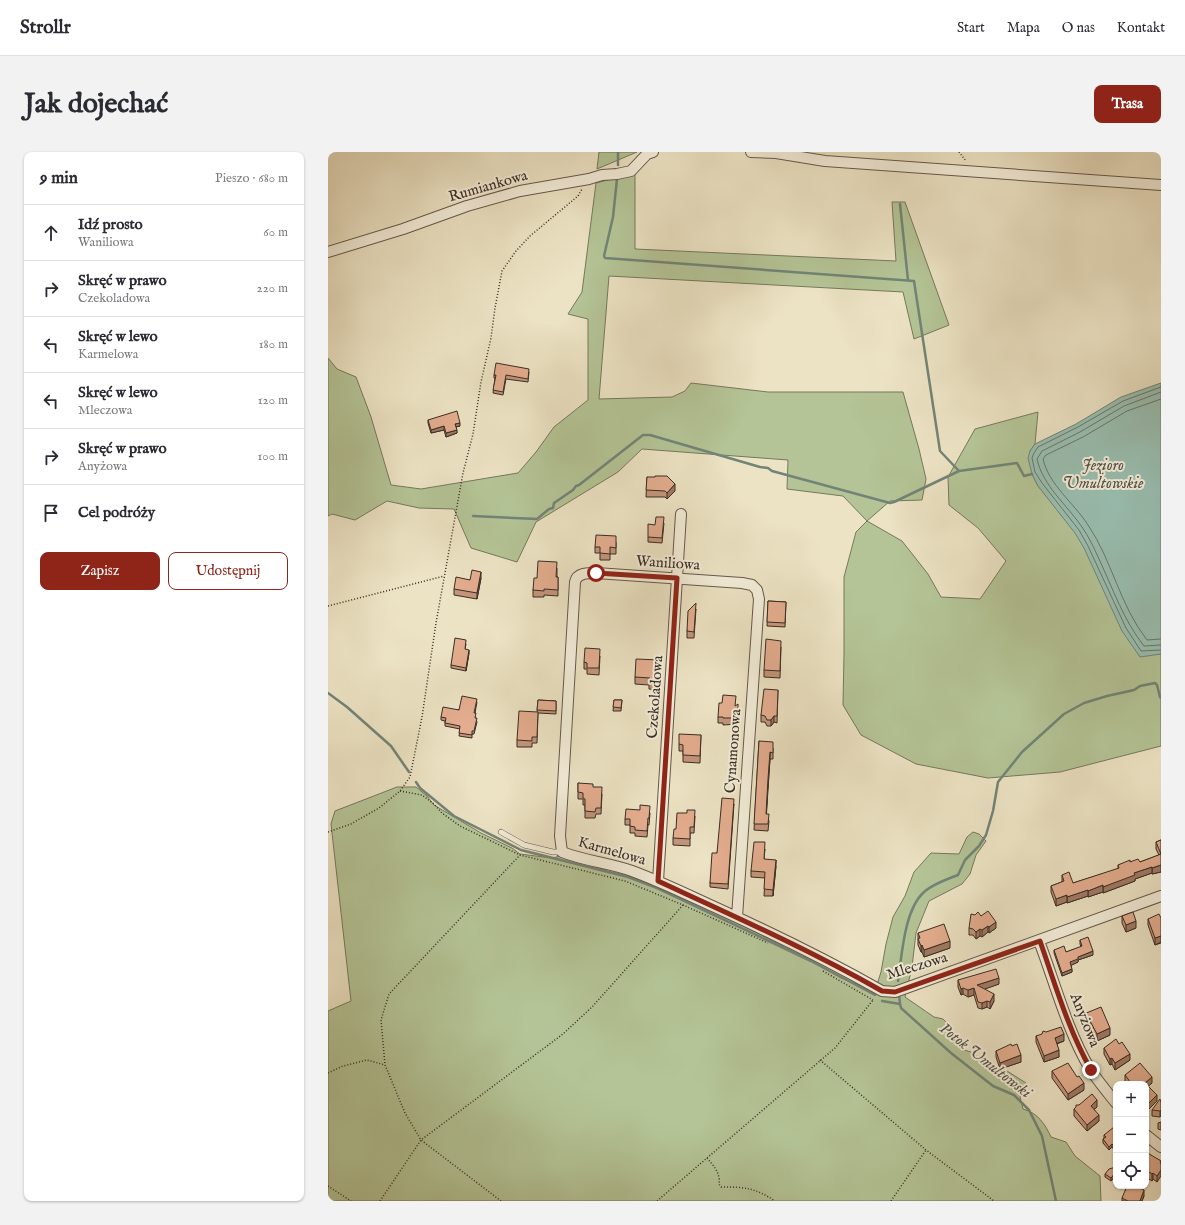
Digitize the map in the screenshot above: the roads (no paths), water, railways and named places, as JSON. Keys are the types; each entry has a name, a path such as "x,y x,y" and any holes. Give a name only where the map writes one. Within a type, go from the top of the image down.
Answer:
{"street":[{"name":"Rumiankowa","path":"328,252 404,229 467,206 520,191 589,179 602,175 631,171 647,154 653,152"},
{"path":"751,152 776,153 825,161 1161,185"},
{"name":"Czekoladowa","path":"658,881 681,514"},
{"name":"Waniliowa","path":"579,575 596,573 690,580 742,582 755,587"},
{"name":"Karmelowa","path":"579,575 574,582 560,836 562,852 584,859 613,865 658,881 841,968 882,991"},
{"name":"Cynamonowa","path":"737,918 759,595 755,587"},
{"name":"Mleczowa","path":"882,991 895,992 1040,941 1161,896"},
{"name":"Anyżowa","path":"1040,941 1067,1019 1082,1055 1095,1076 1113,1099"},
{"path":"1149,1138 1161,1148"}],"lane":[{"path":"500,832 524,845 553,852 562,852"}],"water":[{"name":"Jezioro Umultowskie","path":"1161,383 1161,654 1140,657 1122,631 1084,548 1075,533 1038,486 1032,474 1028,458 1030,451 1035,444 1076,424 1121,397"}],"waterway":[{"path":"618,152 618,165"},
{"path":"617,179 613,217 604,256 605,258 914,281 940,451 959,471 1017,463 1024,476 1032,474"},
{"path":"900,204 908,280"},
{"path":"473,516 537,519 549,509 553,508 554,503 573,490 576,486 643,435 650,435 768,468 772,471 890,503 959,471"},
{"name":"Potok Umultowski","path":"898,981 908,921 917,900 924,892 940,882 958,875 965,860 979,846 986,835 993,811 998,782 1022,752 1064,714 1084,703 1155,683 1161,698"},
{"path":"328,693 347,707 391,746 409,772"},
{"path":"416,782 420,788 454,816 521,850 628,877 657,888 811,961 875,995"},
{"name":"Potok Umultowski","path":"899,994 901,1008 951,1053 993,1086 1014,1095 1029,1110 1042,1136 1056,1201"},
{"path":"882,1001 900,1004"}]}
